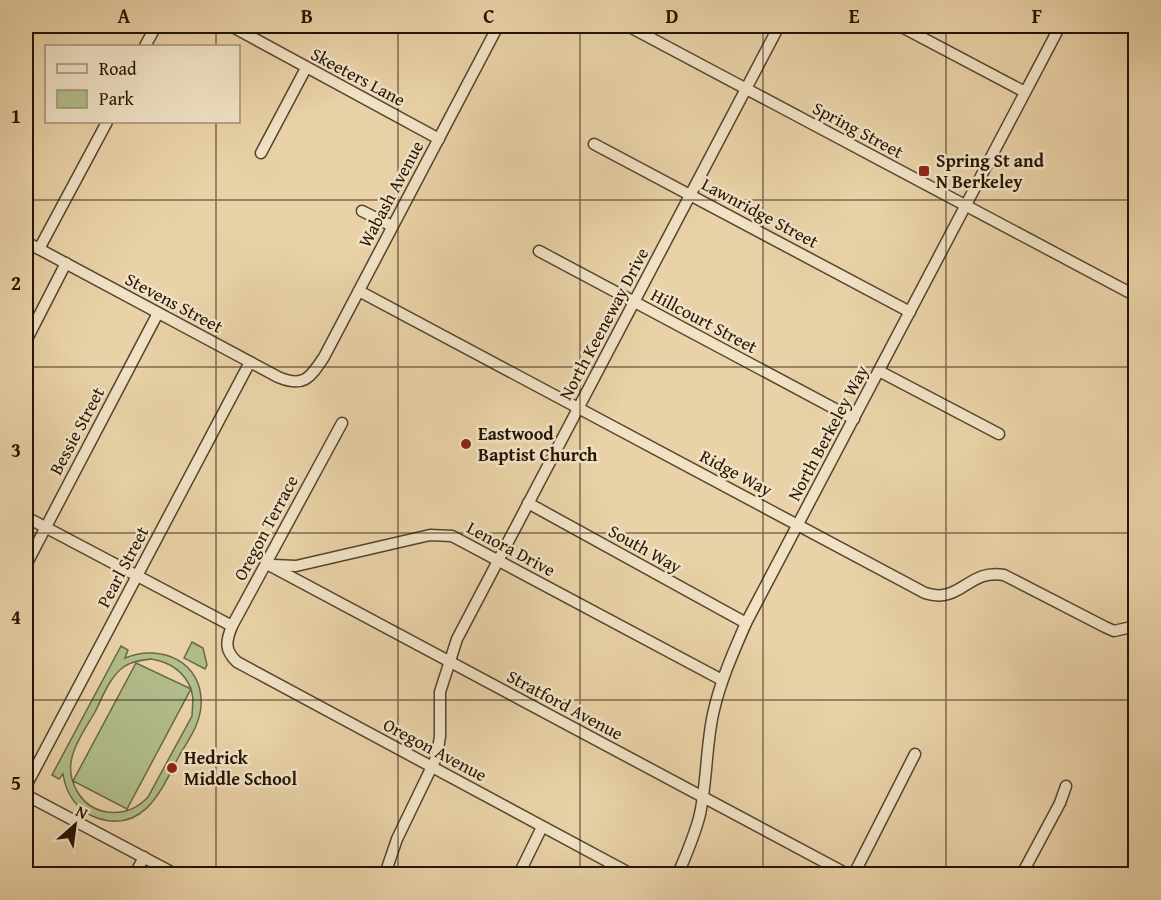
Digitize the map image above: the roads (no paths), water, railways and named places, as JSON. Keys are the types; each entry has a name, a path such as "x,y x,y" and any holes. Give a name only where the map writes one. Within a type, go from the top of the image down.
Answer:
{"street":[{"path":"146,45 156,26"},
{"name":"Skeeters Lane","path":"231,26 439,139"},
{"name":"Wabash Avenue","path":"310,377 324,357 498,26"},
{"name":"Spring Street","path":"628,26 1136,297"},
{"name":"North Keeneway Drive","path":"385,874 397,839 432,768 440,746 440,692 457,639 780,26"},
{"path":"900,26 1025,92"},
{"name":"North Berkeley Way","path":"678,874 695,832 710,731 722,680 746,623 1060,26"},
{"path":"261,153 306,68"},
{"path":"39,249 106,123"},
{"name":"Lawnridge Street","path":"594,144 910,312"},
{"path":"362,211 392,226"},
{"name":"Stevens Street","path":"26,242 291,382 300,382 310,377"},
{"name":"Hillcourt Street","path":"539,251 854,419"},
{"path":"26,341 66,263"},
{"name":"Ridge Way","path":"359,291 925,593 935,596 951,594 975,578 996,574 1004,575 1114,631 1136,627"},
{"name":"Bessie Street","path":"26,565 158,313"},
{"name":"Pearl Street","path":"26,786 250,362"},
{"path":"879,370 999,434"},
{"name":"Oregon Terrace","path":"227,651 226,643 232,626 342,423"},
{"name":"South Way","path":"528,503 746,623"},
{"path":"26,517 232,626"},
{"name":"Lenora Drive","path":"267,564 296,566 430,535 452,536 722,680"},
{"name":"Stratford Avenue","path":"267,564 847,874"},
{"name":"Oregon Avenue","path":"227,651 237,662 631,874"},
{"path":"854,874 915,754"},
{"path":"1022,874 1060,803 1066,786"},
{"path":"26,795 176,874"},
{"path":"519,874 542,826"},
{"path":"135,874 144,857"}],"place":[{"name":"Spring St and N Berkeley","path":"924,171"},
{"name":"Eastwood Baptist Church","path":"466,444"},
{"name":"Hedrick Middle School","path":"172,768"}]}
